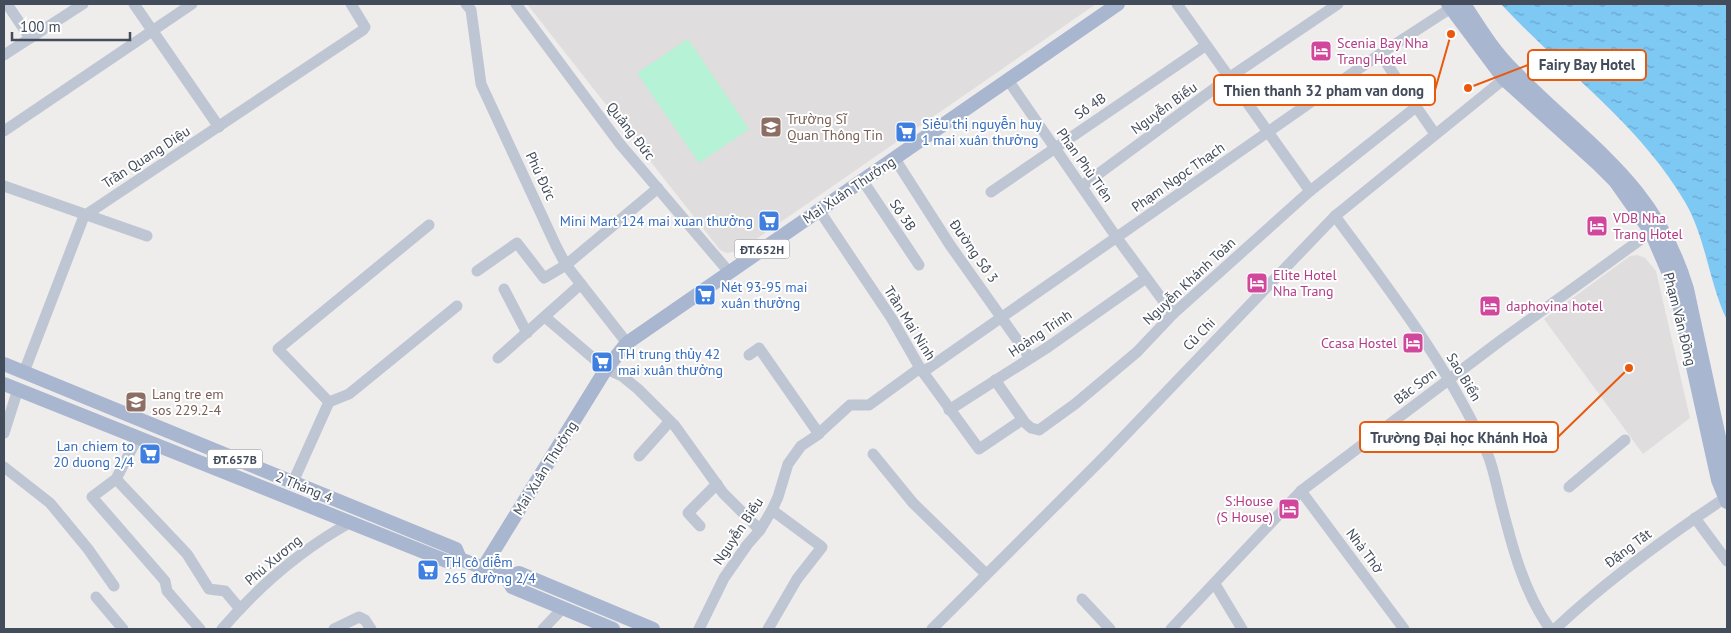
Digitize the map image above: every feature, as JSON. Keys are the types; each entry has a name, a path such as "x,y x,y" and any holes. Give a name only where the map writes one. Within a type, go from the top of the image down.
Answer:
{"main road":[{"name":"Mai Xuân Thưởng","path":"483,568 606,369 627,343 1118,4"},
{"name":"Phạm Văn Đồng","path":"1454,5 1509,75 1615,181 1655,228 1681,269 1727,474"},
{"name":"Phạm Văn Đồng","path":"1655,228 1676,290 1709,444 1726,499"},
{"name":"2 Tháng 4","path":"4,364 456,549 460,558 483,568 507,577 519,573 653,629"},
{"name":"2 Tháng 4","path":"4,384 449,562 460,558"},
{"name":"2 Tháng 4","path":"507,577 512,587 613,629"}],"street":[{"path":"7,4 30,38"},
{"path":"4,55 83,4"},
{"path":"134,4 219,127"},
{"path":"4,131 192,4"},
{"name":"Trần Quang Diệu","path":"84,216 363,30 362,20 351,4"},
{"name":"Phú Đức","path":"466,4 471,10 481,84 566,265 627,343"},
{"name":"Quảng Đức","path":"516,4 620,144 729,272"},
{"path":"1177,4 1205,46 1230,77 1268,134 1310,191"},
{"name":"Nguyễn Biểu","path":"1082,186 1230,77 1338,4"},
{"name":"Phạm Ngọc Thạch","path":"921,370 1117,238 1380,54 1454,5"},
{"name":"Số 4B","path":"991,192 1205,46"},
{"path":"1380,54 1435,134"},
{"name":"Củ Chi","path":"939,627 986,574 1107,454 1335,216 1509,75"},
{"name":"Phan Phù Tiên","path":"1008,80 1117,238 1173,314"},
{"name":"Nguyễn Khánh Toàn","path":"1023,420 1034,429 1045,427 1138,352 1173,314 1310,191 1416,107"},
{"name":"Đường Số 3","path":"895,159 950,245 1030,358"},
{"name":"Số 3B","path":"863,181 919,265"},
{"path":"4,186 84,216 148,236"},
{"path":"477,271 517,243 544,278 566,265 658,188"},
{"name":"Trần Mai Ninh","path":"819,210 892,319 921,370 978,449 1023,420"},
{"path":"24,372 84,216"},
{"name":"Sao Biển","path":"1335,216 1418,329 1468,412 1488,456 1519,569 1538,613 1550,629"},
{"path":"329,402 278,349 429,225"},
{"name":"Bắc Sơn","path":"1171,629 1301,491 1447,380 1655,228"},
{"name":"Hoàng Trinh","path":"949,410 1030,358 1146,278"},
{"path":"498,358 581,284"},
{"path":"504,289 527,333"},
{"path":"292,482 329,402 349,394 457,306"},
{"path":"544,317 606,369 622,376 670,421 717,484 760,530"},
{"path":"749,355 759,348 819,434"},
{"name":"Nguyễn Biểu","path":"698,629 728,572 760,530 772,510 788,464 801,446 819,434 850,405 869,405 921,370"},
{"path":"995,380 1023,420"},
{"path":"4,433 18,389"},
{"path":"639,456 670,421"},
{"path":"138,437 116,479 92,497 165,581 167,591 200,629"},
{"path":"1569,487 1625,440"},
{"path":"873,454 913,503 986,574"},
{"path":"4,467 50,503 114,586"},
{"path":"116,479 187,554 209,589 225,591 240,609"},
{"path":"700,526 688,513 717,484"},
{"name":"Nhà Thờ","path":"1301,491 1404,629"},
{"name":"Đặng Tất","path":"1555,629 1608,582 1695,518 1726,499"},
{"path":"768,629 797,580 822,547 772,510"},
{"path":"1695,518 1727,561"},
{"name":"Phú Xương","path":"222,629 240,609 303,553 352,522"},
{"path":"1215,584 1242,629"},
{"path":"96,597 122,629"},
{"path":"1082,599 1110,629"},
{"path":"543,629 563,608"},
{"path":"334,629 359,617 365,620 371,629"}],"shaded area":[{"name":"Trường Sĩ Quan Thông Tin","path":"527,4 1096,4 739,251 727,253 720,250"},
{"path":"1638,255 1645,258 1656,271 1690,418 1643,454 1544,319 1630,256"}],"green space":[{"path":"688,39 749,129 699,163 637,73"}],"water":[{"path":"1501,4 1727,4 1727,320 1716,291 1698,230 1685,202 1666,174 1623,122"}],"place":[{"name":"Thien thanh 32 pham van dong","path":"1451,34"},
{"name":"Scenia Bay Nha Trang Hotel","path":"1321,51"},
{"name":"Fairy Bay Hotel","path":"1468,88"},
{"name":"Trường Sĩ Quan Thông Tin","path":"771,127"},
{"name":"Siẻu thị nguyễn huy 1 mai xuân thưởng","path":"906,132"},
{"name":"Mini Mart 124 mai xuan thưởng","path":"769,221"},
{"name":"VDB Nha Trang Hotel","path":"1597,226"},
{"name":"Elite Hotel Nha Trang","path":"1257,283"},
{"name":"Nét 93-95 mai xuân thưởng","path":"705,295"},
{"name":"daphovina hotel","path":"1490,306"},
{"name":"Ccasa Hostel","path":"1413,343"},
{"name":"TH trung thủy 42 mai xuân thưởng","path":"602,362"},
{"name":"Trường Đại học Khánh Hoà","path":"1629,368"},
{"name":"Lang tre em sos 229.2-4","path":"136,402"},
{"name":"Lan chiem to 20 duong 2/4","path":"150,454"},
{"name":"S:House (S House)","path":"1289,509"},
{"name":"TH cô diễm 265 đường 2/4","path":"428,570"}]}
